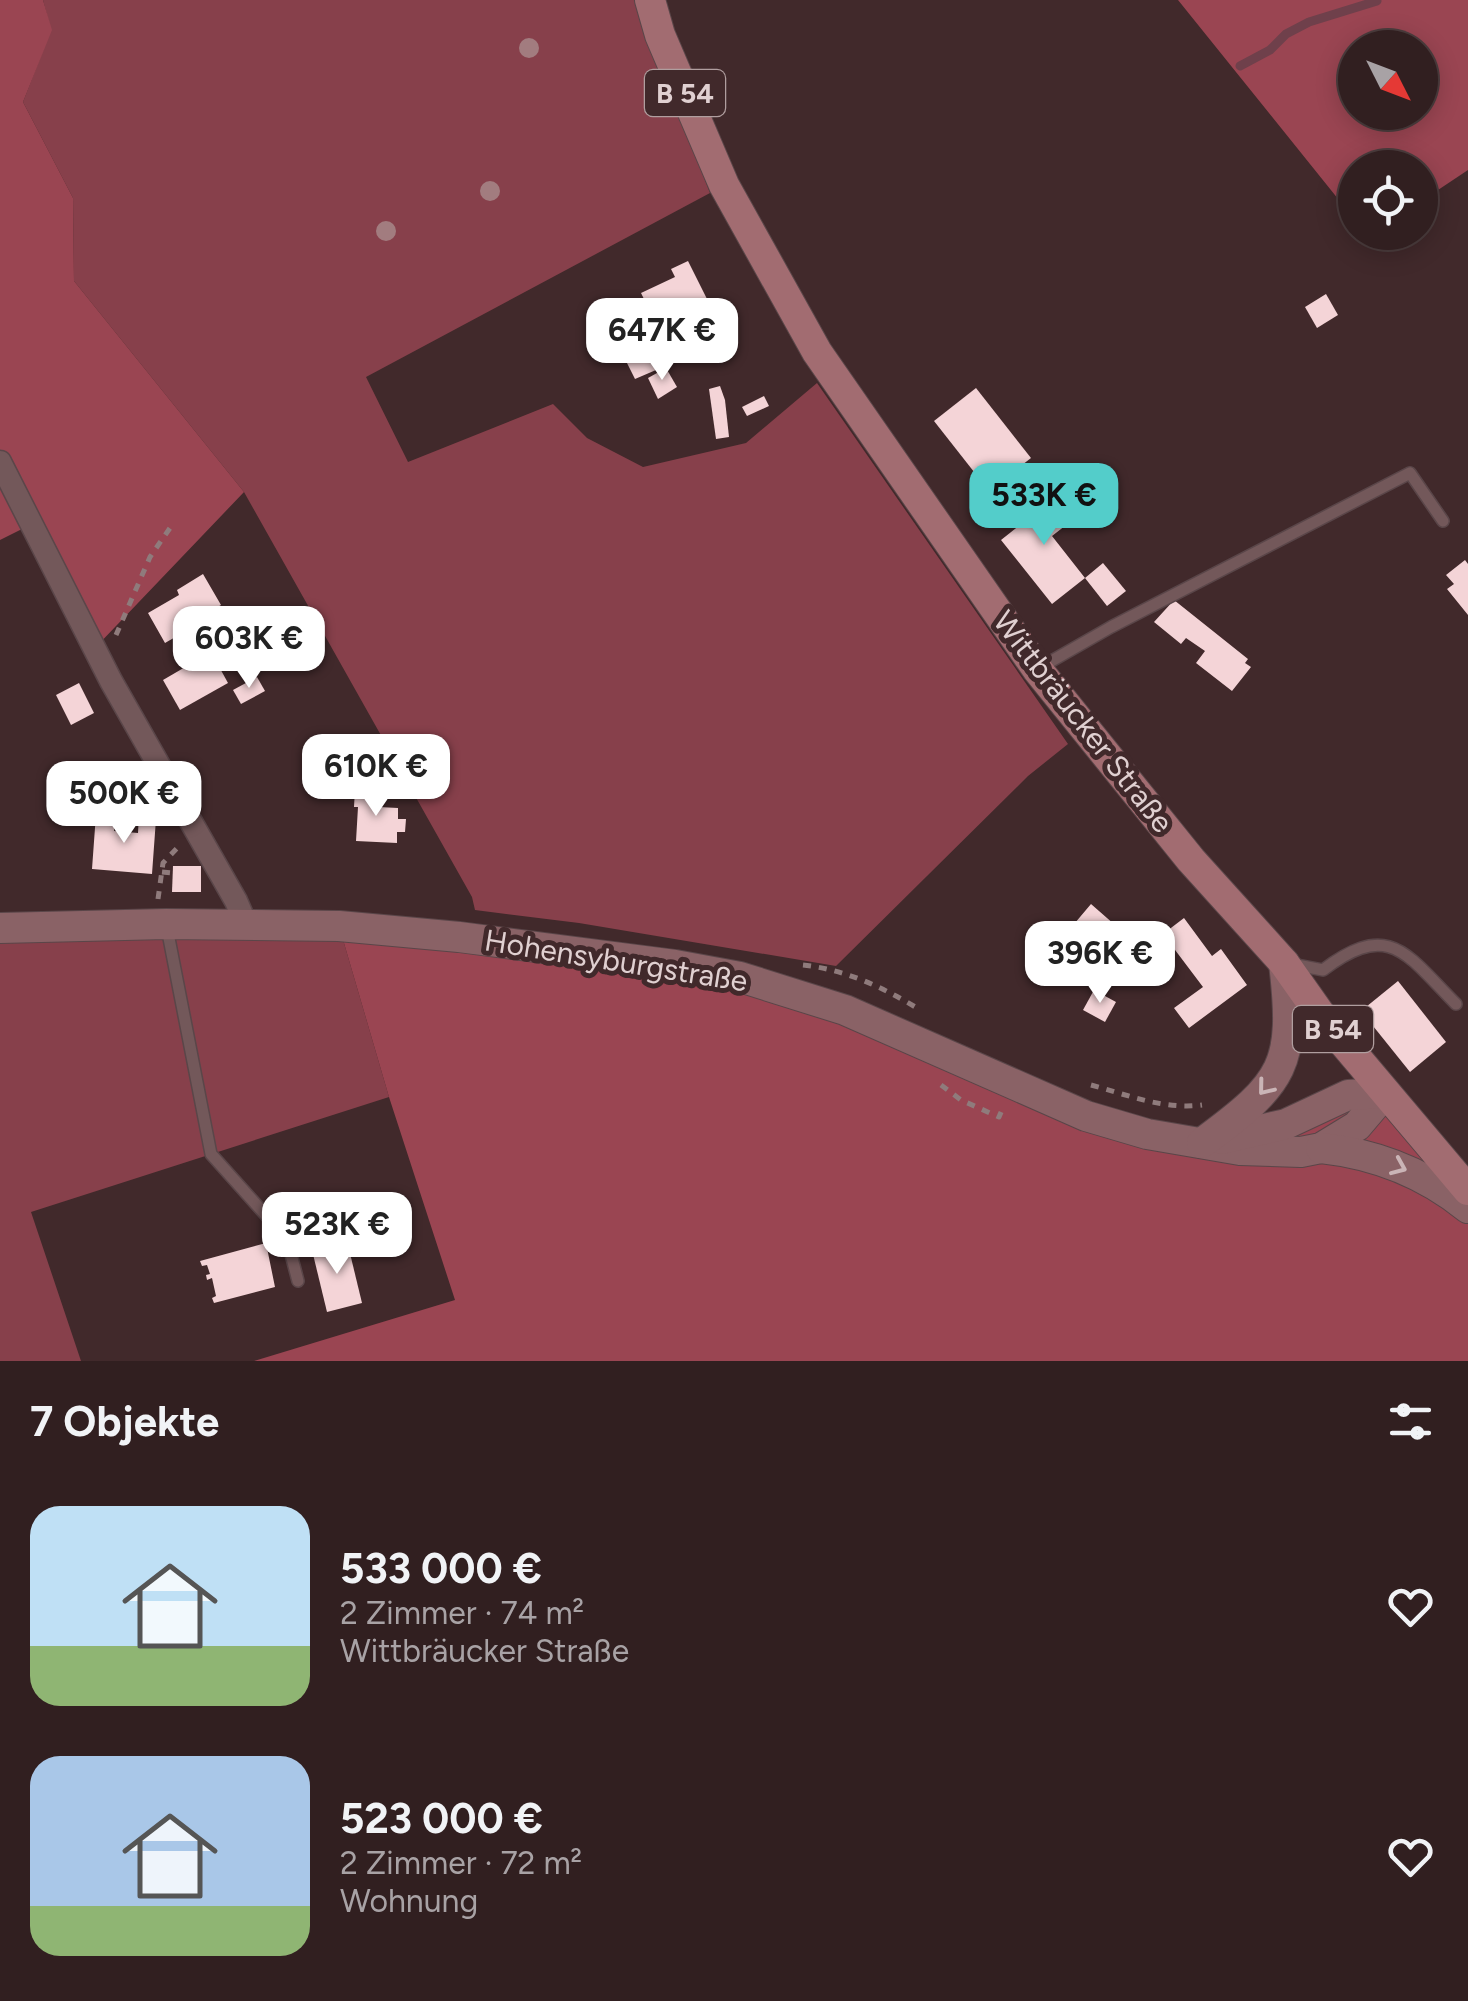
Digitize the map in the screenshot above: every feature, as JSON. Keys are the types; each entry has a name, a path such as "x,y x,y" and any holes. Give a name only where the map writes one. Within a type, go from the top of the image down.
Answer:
{"main road":[{"name":"Wittbräucker Straße","path":"650,0 660,35 724,185 817,352 1037,669 1191,860 1284,963 1322,1017 1468,1190"},
{"name":"Hohensyburgstraße","path":"0,928 160,924 339,926 674,964 740,977 845,1010 1086,1116 1147,1134 1270,1152 1321,1148 1357,1126 1386,1093"},
{"name":"B 54","path":"1202,1143 1244,1112 1273,1081 1283,1061 1290,1032 1284,963"},
{"name":"Hohensyburgstraße","path":"1202,1143 1286,1124 1348,1095 1386,1093"},
{"path":"1321,1148 1354,1151 1388,1162 1440,1188 1468,1208"}],"street":[{"path":"0,462 104,666 246,924"}],"lane":[{"path":"1037,669 1410,473 1443,521"},
{"path":"160,924 211,1154 287,1239 298,1281"},
{"path":"1284,963 1323,970 1346,953 1379,942 1406,954 1456,1004"}],"path":[{"path":"104,666 130,597 170,528"},
{"path":"160,924 163,863 194,829"},
{"path":"162,872 172,873"},
{"path":"935,1081 962,1100 999,1117"}],"shaded area":[{"path":"0,0 43,0 52,30 23,102 73,198 74,281 244,492 95,648 32,524 0,540"},
{"path":"43,0 635,0 710,193 366,377 408,462 553,404 587,438 643,467 746,443 817,383 1068,744 1028,776 836,966 579,923 475,910 472,897 244,492 74,281 73,198 23,102 51,30"},
{"path":"1178,0 1468,0 1468,170 1438,190 1438,150 1338,150 1338,199"},
{"path":"339,926 389,1097 31,1212 81,1361 0,1361 0,928"},
{"path":"339,926 675,965 908,1036 1202,1143 1385,1093 1468,1190 1468,1361 254,1361 455,1300"}],"building":[{"path":"688,261 712,309 684,321 688,328 676,334 672,326 655,334 641,293 675,277 671,269"},
{"path":"1326,294 1338,315 1317,328 1305,307"},
{"path":"646,348 656,370 635,379 624,357"},
{"path":"666,368 677,387 658,399 648,378"},
{"path":"720,386 729,437 716,439 709,389"},
{"path":"976,388 1031,458 989,491 934,421"},
{"path":"764,396 769,406 747,416 742,407"},
{"path":"1041,487 1070,522 1052,536 1085,578 1052,604 1001,540 1034,514 1024,502"},
{"path":"1465,560 1468,615 1447,589 1454,584 1446,575"},
{"path":"1103,563 1126,591 1107,606 1085,578"},
{"path":"203,574 221,605 207,613 210,618 213,615 219,626 197,639 191,628 165,643 148,613 179,595 177,590"},
{"path":"1174,600 1248,659 1245,663 1251,667 1232,691 1196,663 1205,651 1186,638 1181,644 1154,622"},
{"path":"211,652 228,683 180,710 163,680"},
{"path":"257,677 265,691 241,704 233,690"},
{"path":"79,683 94,713 71,725 56,695"},
{"path":"393,754 405,776 393,783 380,761"},
{"path":"355,789 380,791 379,807 398,808 398,819 406,819 405,832 397,832 397,843 356,841"},
{"path":"115,811 114,831 138,833 139,813 156,819 152,874 92,869 96,814 110,815"},
{"path":"173,866 201,866 201,892 172,892"},
{"path":"1091,904 1123,932 1089,971 1060,947 1053,949"},
{"path":"1184,918 1212,956 1221,949 1247,985 1189,1028 1174,1008 1203,987 1163,934"},
{"path":"1398,981 1446,1042 1410,1072 1361,1011"},
{"path":"1094,990 1116,1002 1105,1022 1083,1010"},
{"path":"347,1241 362,1303 327,1312 312,1250"},
{"path":"266,1243 275,1287 214,1303 212,1278 207,1280 207,1265 202,1266 200,1261"}],"waterway":[{"path":"1240,66 1309,22 1377,1"}]}
